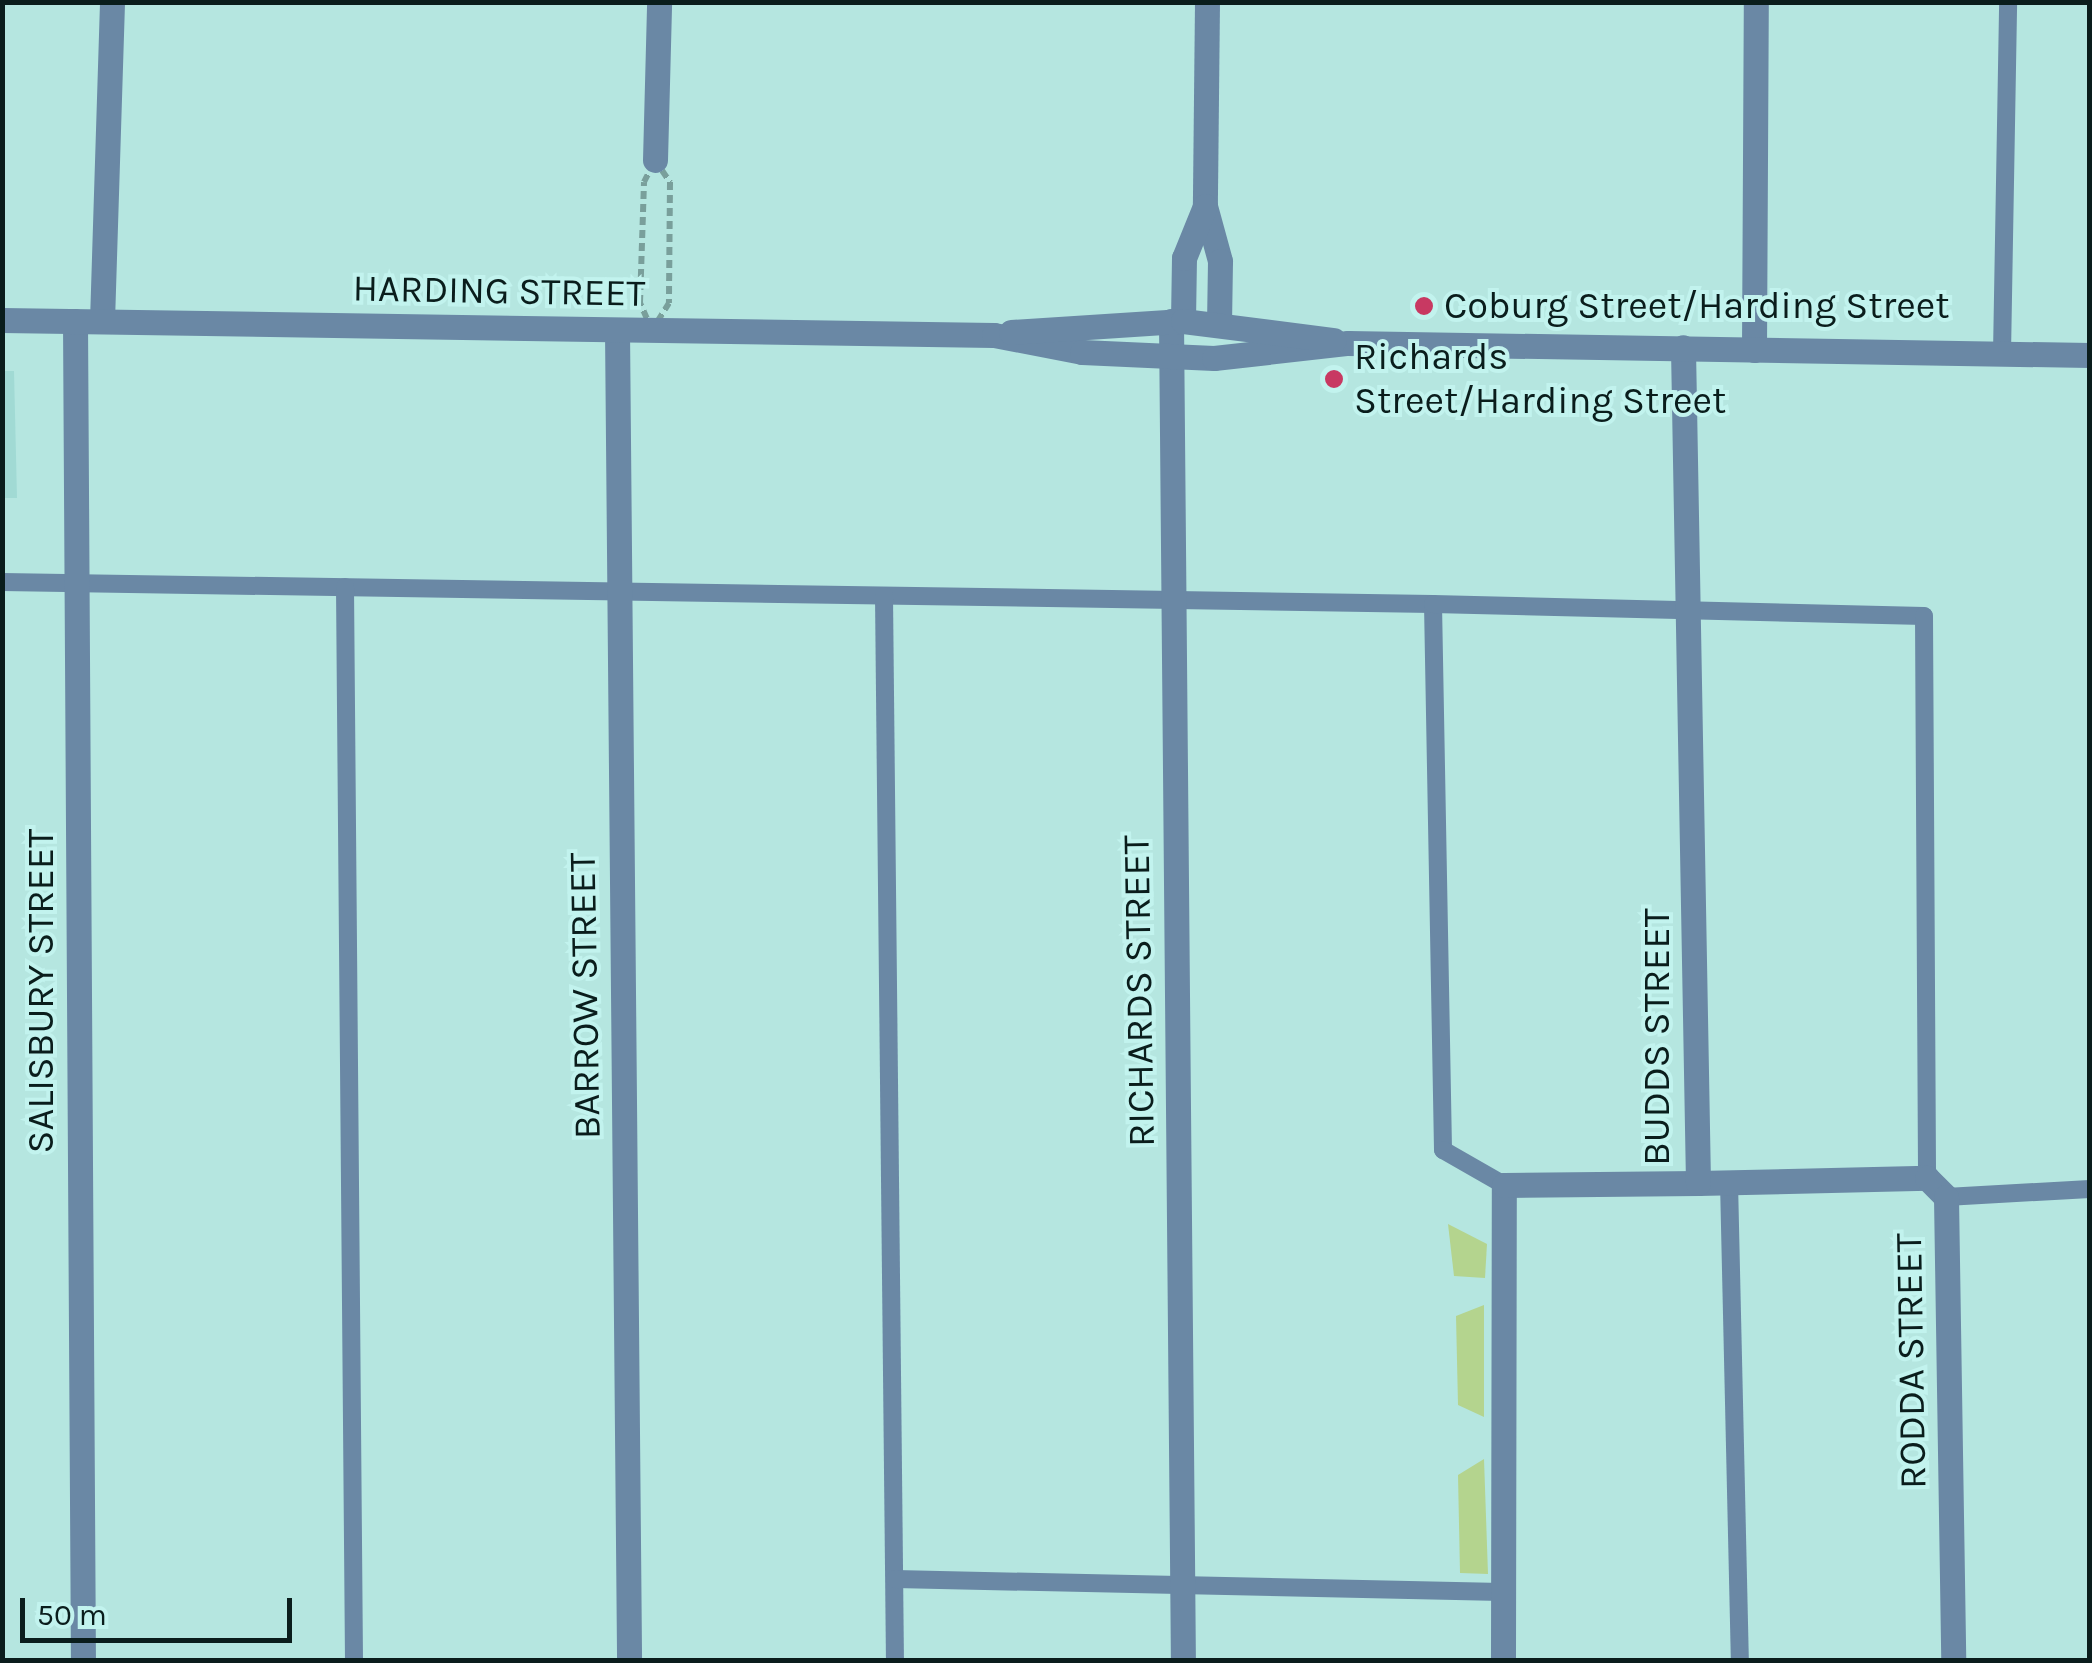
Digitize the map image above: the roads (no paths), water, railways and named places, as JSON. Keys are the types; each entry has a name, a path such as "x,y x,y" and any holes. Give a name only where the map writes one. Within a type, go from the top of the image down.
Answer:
{"street":[{"path":"102,322 112,2"},
{"path":"656,160 659,2"},
{"path":"1208,2 1205,206 1220,261 1219,322"},
{"path":"1754,350 1756,2"},
{"name":"RICHARDS STREET","path":"1183,1660 1171,357 1184,258 1205,206"},
{"name":"HARDING STREET","path":"2,320 994,335 1093,322 1177,321 1219,322 1348,343 2090,355"},
{"name":"SALISBURY STREET","path":"75,321 82,1660"},
{"name":"BARROW STREET","path":"617,330 629,1660"},
{"name":"HARDING STREET","path":"994,335 1082,352 1171,357 1283,355 1348,343"},
{"name":"BUDDS STREET","path":"1504,1185 1698,1183 1691,608 1683,347"},
{"name":"RODDA STREET","path":"1698,1183 1927,1178 1946,1196 1953,1660"},
{"path":"1503,1660 1504,1185"}],"lane":[{"path":"2002,354 2008,2"},
{"path":"2,582 1691,608 1924,616 1927,1178"},
{"path":"345,587 354,1660"},
{"path":"884,596 896,1660"},
{"path":"1433,604 1443,1150 1504,1185"},
{"path":"1729,1182 1740,1660"},
{"path":"1946,1196 2090,1189"},
{"path":"894,1579 1502,1592"}],"place":[{"name":"Coburg Street/Harding Street","path":"1424,306"},
{"name":"Richards Street/Harding Street","path":"1334,379"}]}
